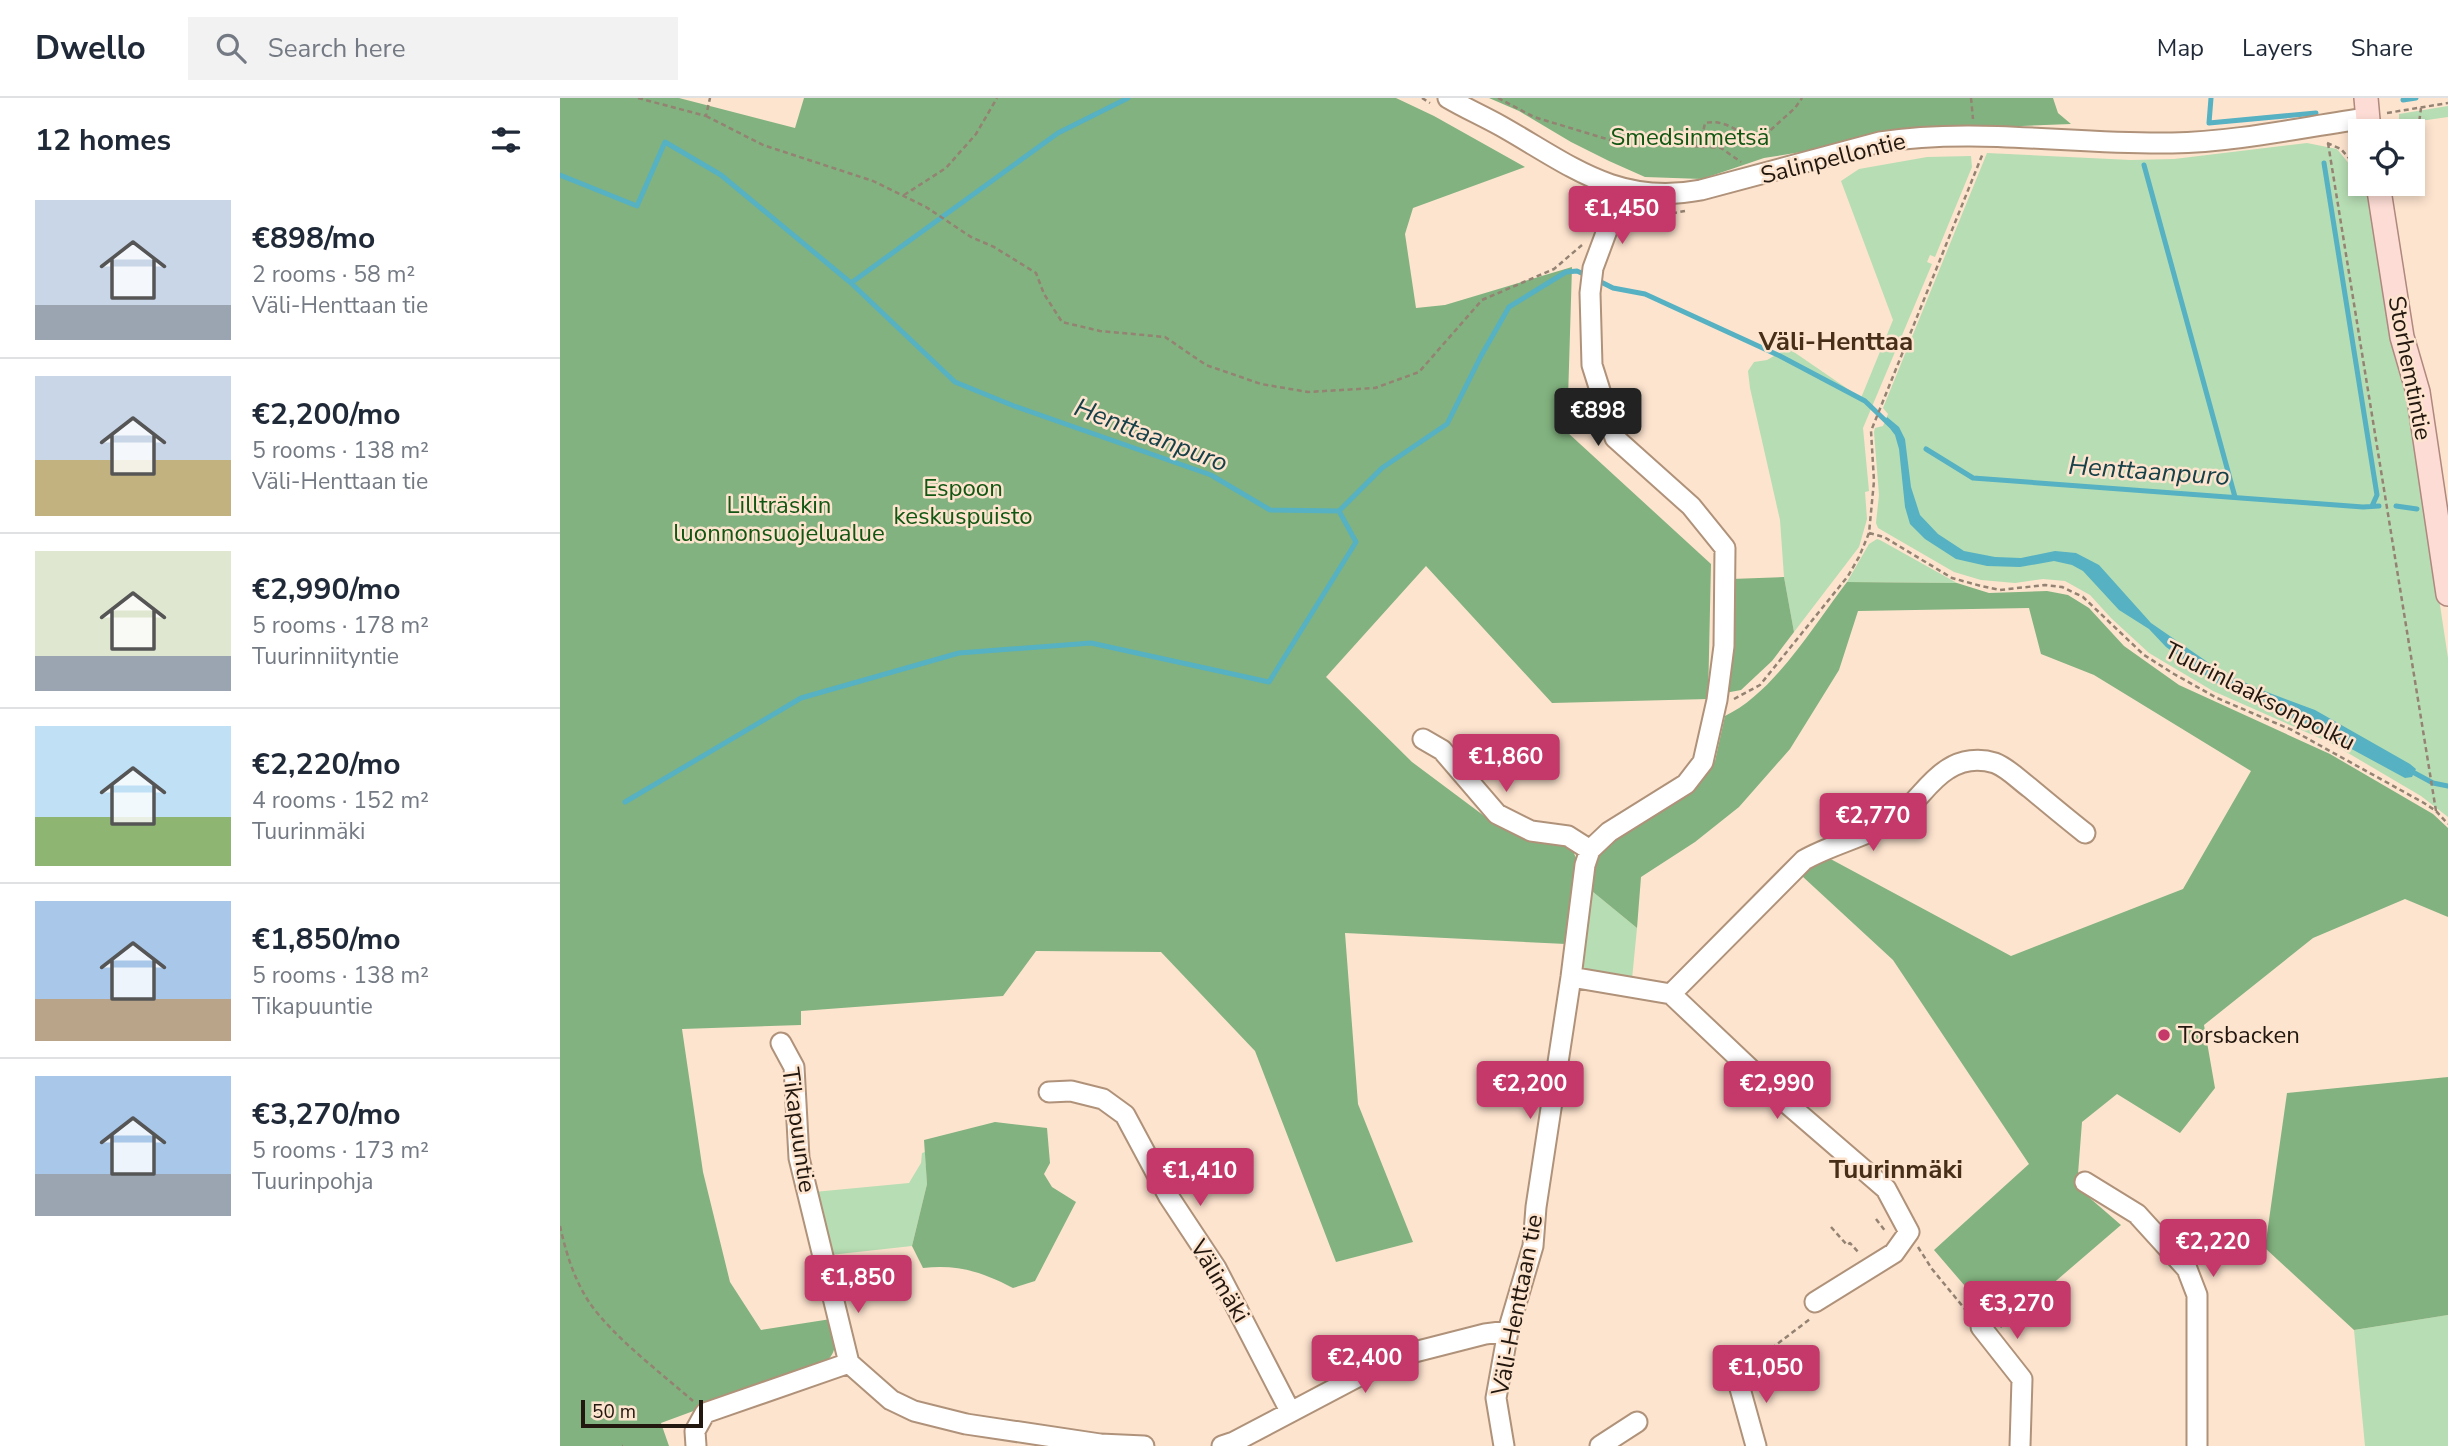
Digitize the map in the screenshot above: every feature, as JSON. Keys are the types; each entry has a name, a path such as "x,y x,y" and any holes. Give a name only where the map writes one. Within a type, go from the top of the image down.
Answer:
{"main road":[{"name":"Storhemtintie","path":"2380,196 2402,337 2417,392 2448,594"}],"street":[{"name":"Salinpellontie","path":"1448,98 1499,124 1558,160 1622,190 1651,194 1684,193 1880,142 1931,136 2174,143 2367,116"},
{"path":"1423,739 1442,750 1497,814 1531,831 1568,836 1590,850 1609,832 1686,784 1703,762 1717,700 1724,646 1725,548 1690,506 1615,438 1592,365 1590,293 1593,268 1622,190"},
{"path":"1671,994 1804,860 1824,848 1886,825 1903,813 1947,769 1959,764 1979,760 2002,766 2085,833"},
{"name":"Väli-Henttaan tie","path":"1504,1446 1496,1398 1508,1331 1533,1246 1536,1207 1571,977 1582,879 1590,850"},
{"path":"1571,977 1671,994 1783,1100 1886,1189 1909,1232 1894,1253 1815,1302"},
{"name":"Tikapuuntie","path":"781,1043 794,1067 799,1158 849,1363"},
{"name":"Välimäki","path":"1049,1092 1070,1091 1103,1099 1125,1115 1169,1197 1216,1268 1290,1411"},
{"path":"2085,1182 2137,1214 2187,1269 2197,1295 2197,1446"},
{"path":"1980,1328 2022,1379 2020,1446"},
{"path":"1222,1446 1395,1357 1485,1334 1508,1331"},
{"path":"696,1446 695,1431 705,1413 849,1363 891,1400 914,1411 966,1424 1099,1445 1144,1446"},
{"path":"1736,1374 1756,1446"},
{"path":"1601,1446 1637,1422"}],"path":[{"path":"638,98 706,116 763,145 873,181 926,207 971,237 994,247 1036,273 1044,294 1062,322 1100,331 1165,337 1206,365 1261,384 1307,392 1375,388 1419,372 1482,300 1553,269 1594,235 1606,233"},
{"path":"706,116 710,98"},
{"path":"903,196 946,168 976,134 997,98"},
{"path":"1498,98 1534,117 1610,140 1721,148 1741,162 1748,178"},
{"path":"1700,146 1705,123 1712,121 1744,133 1754,145 1795,108 1802,98"},
{"path":"2367,116 2448,103"},
{"path":"2420,119 2421,107"},
{"path":"2348,157 2341,149 2328,143 2437,811"},
{"path":"1717,700 1737,699 1760,685 1848,576 1860,557 1869,533 1874,481 1871,431 1984,150"},
{"path":"1628,214 1666,216 1695,209"},
{"name":"Tuurinlaaksonpolku","path":"1869,533 1884,537 1952,578 2000,590 2063,587 2083,597 2144,655 2174,674 2217,698 2303,736 2437,811 2448,824"},
{"path":"1876,1219 1889,1235"},
{"path":"560,1226 566,1252 589,1302 606,1323 705,1413"},
{"path":"1831,1227 1863,1258"},
{"path":"1909,1232 1932,1269 1980,1328"},
{"path":"1736,1374 1817,1315 1815,1302"}],"green space":[{"name":"Espoon keskuspuisto","path":"560,98 679,98 795,128 804,98 1396,98 1525,167 1413,208 1405,234 1416,308 1445,305 1572,267 1567,432 1711,564 1708,699 1552,703 1426,566 1326,677 1412,762 1499,827 1526,839 1557,842 1571,847 1577,860 1566,944 1345,933 1358,1104 1413,1242 1336,1262 1255,1051 1161,952 1036,951 1003,996 801,1011 801,1025 682,1029 703,1172 730,1282 761,1330 831,1319 835,1347 826,1362 661,1423 669,1446 560,1446"},
{"name":"Smedsinmetsä","path":"1489,98 2053,98 2058,113 2071,124 1878,132 1814,150 1764,158 1702,179 1645,177 1571,142 1519,111"},
{"path":"2448,106 2448,117 2425,120 2399,119 2399,114"},
{"path":"2307,143 2337,149 2348,162 2348,196 2369,196 2395,359 2411,413 2448,658 2448,817 2421,796 2331,743 2213,691 2149,653 2090,595 2065,581 2043,579 2015,583 1981,580 1954,572 1878,528 1875,428 1883,426 1888,414 1883,408 1987,153 2131,160 2174,159"},
{"path":"1971,156 1972,167 1935,257 1930,255 1927,262 1932,264 1863,428 1869,491 1865,492 1867,519 1859,547 1794,632 1784,577 1780,520 1748,371 1754,362 1767,360 1788,348 1861,398 1893,320 1841,181 1859,169 1927,157"},
{"path":"1877,539 1957,583 1847,582 1869,544"},
{"path":"1784,577 1794,632 1772,661 1741,690 1725,693 1731,579"},
{"path":"1847,582 1957,583 1989,593 2047,591 2068,595 2089,608 2124,646 2179,685 2330,754 2433,814 2448,828 2448,917 2405,899 2313,938 2204,1025 2215,1088 2180,1133 2117,1094 2082,1122 2077,1187 2121,1225 2001,1328 1934,1250 2029,1164 1893,960 1802,876 1825,856 2011,956 2183,889 2251,771 2094,675 2041,654 2029,608 1858,611 1839,670 1790,749 1739,807 1695,842 1641,877 1637,928 1587,887 1598,849 1689,793 1715,761 1725,716 1743,705 1776,675"},
{"path":"1587,887 1637,928 1632,979 1581,969"},
{"path":"2448,1077 2448,1315 2354,1330 2265,1248 2287,1093"},
{"path":"995,1122 1047,1128 1050,1163 1044,1174 1052,1187 1076,1202 1035,1281 1013,1288 969,1270 923,1268 912,1246 927,1184 924,1140"},
{"path":"925,1152 927,1184 912,1246 830,1255 814,1192 909,1183 921,1163 922,1153"},
{"path":"2448,1315 2448,1446 2365,1446 2354,1330"}],"water":[{"path":"1887,417 1899,427 1905,439 1911,487 1920,515 1938,534 1964,551 1995,557 2021,558 2055,551 2076,553 2099,565 2151,623 2222,672 2315,710 2410,764 2416,769 2412,777 2405,778 2311,727 2219,685 2166,647 2149,629 2119,610 2083,571 2072,565 2054,561 2020,567 1987,566 1956,559 1925,539 1910,524 1905,507 1899,449 1895,435 1885,422"}],"waterway":[{"path":"851,283 1058,133 1128,98"},
{"path":"2211,98 2209,123 2316,113"},
{"path":"2403,100 2416,98"},
{"name":"Henttaanpuro","path":"560,175 637,206 665,142 721,175 851,283 955,382 1014,406 1211,475 1270,510 1339,511 1382,468 1447,424 1509,307 1566,272 1577,271 1588,276"},
{"path":"2324,163 2377,495 2372,506"},
{"path":"2144,165 2235,497"},
{"name":"Henttaanpuro","path":"1597,280 1613,288 1645,294 1780,356 1865,401 1890,425"},
{"name":"Henttaanpuro","path":"1926,449 1973,478 2379,506"},
{"name":"Henttaanpuro","path":"2396,506 2417,509"},
{"path":"625,802 801,698 959,653 1091,643 1269,682 1356,542 1339,511"},
{"path":"2409,770 2433,783 2448,786"}],"place":[{"name":"Torsbacken","path":"2164,1035"}],"district":[{"name":"Väli-Henttaa","path":"1836,341"},
{"name":"Tuurinmäki","path":"1896,1169"}],"park label":[{"name":"Lillträskin luonnonsuojelualue","path":"779,519"}]}
